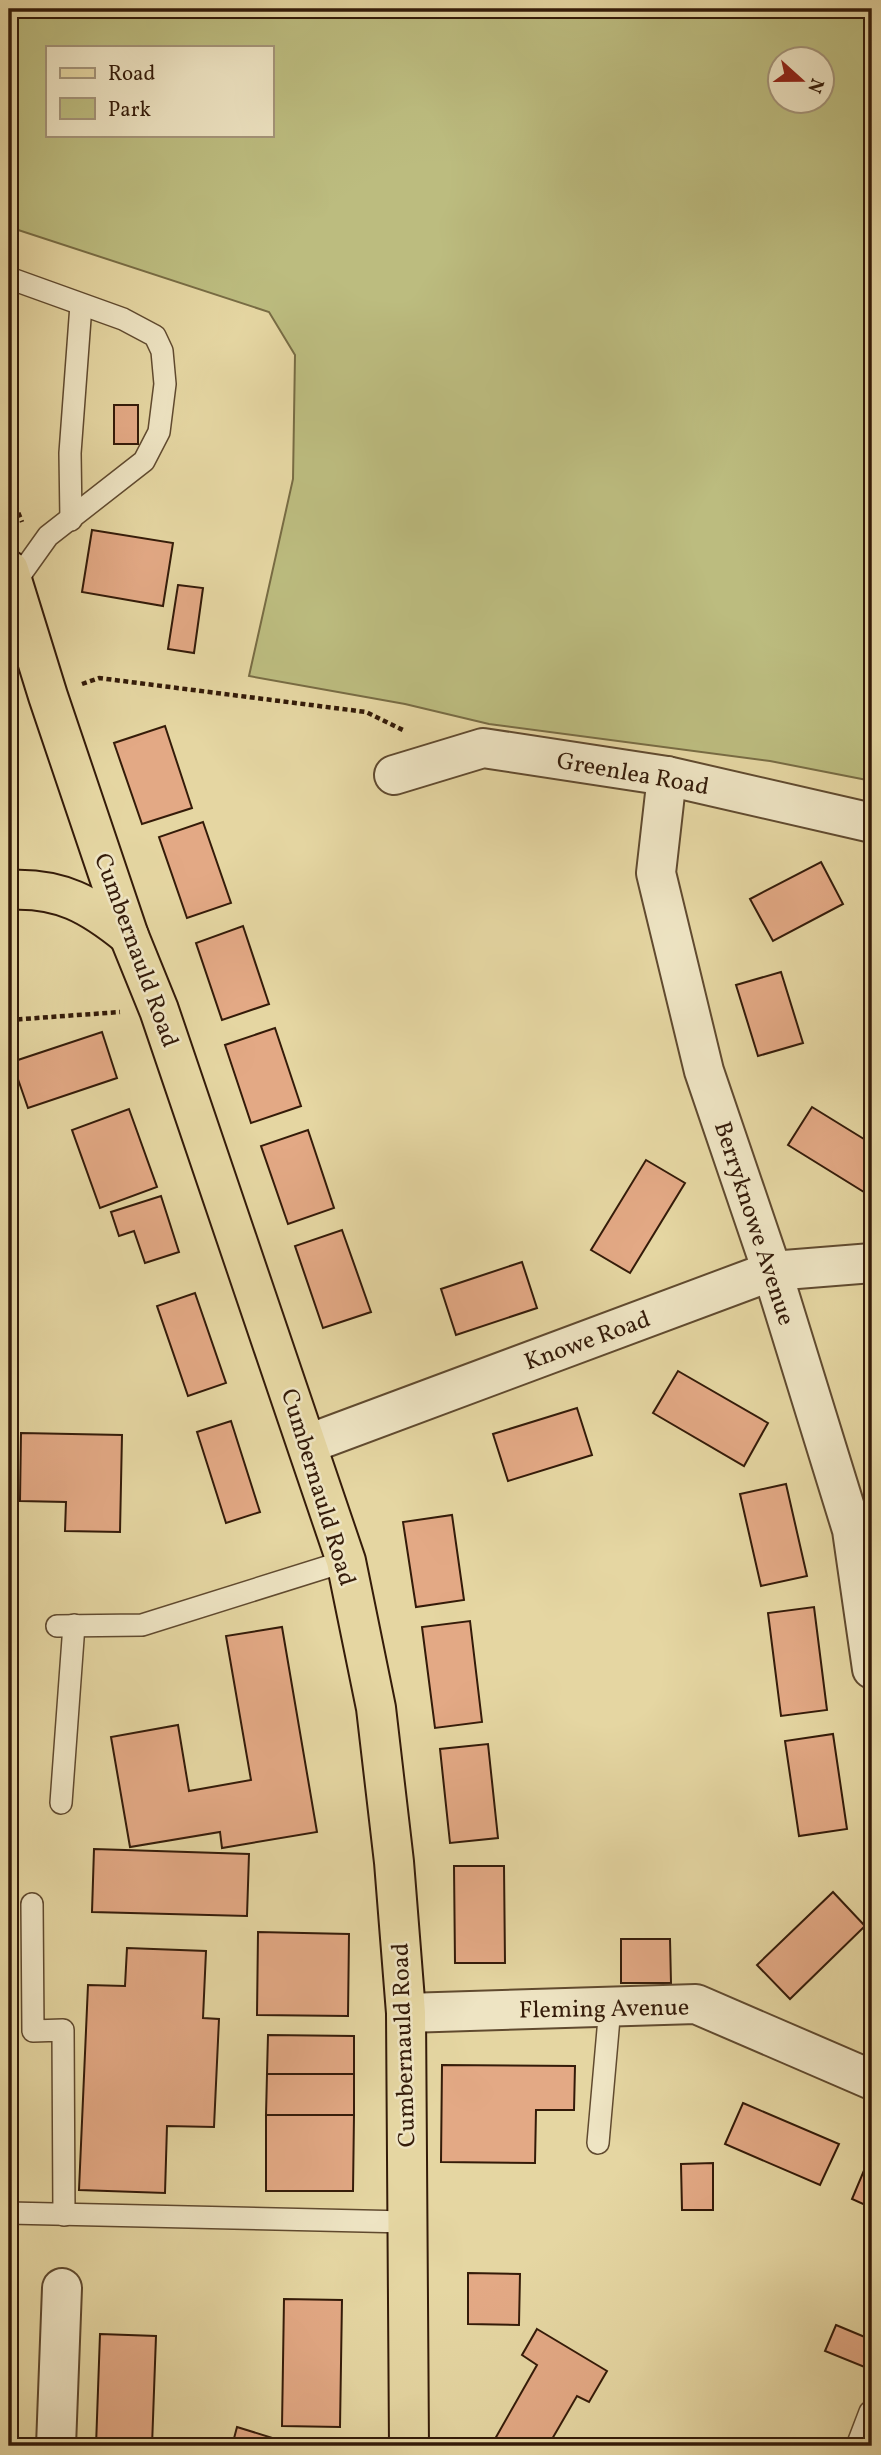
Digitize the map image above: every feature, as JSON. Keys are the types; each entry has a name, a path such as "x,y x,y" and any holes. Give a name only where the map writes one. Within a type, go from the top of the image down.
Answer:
{"main road":[{"name":"Cumbernauld Road","path":"11,578 129,936 159,1010 346,1561 376,1708 394,1862 406,2013 409,2446"},
{"path":"9,890 41,891 68,896 100,912 129,936"}],"street":[{"name":"Greenlea Road","path":"394,775 483,748 667,776 872,823"},
{"name":"Berryknowe Avenue","path":"667,776 656,873 704,1071 772,1271 852,1530 872,1669"},
{"name":"Knowe Road","path":"308,1444 772,1271 872,1263"},
{"name":"Fleming Avenue","path":"406,2013 696,2004 872,2080"},
{"path":"56,2446 62,2288"}],"lane":[{"path":"9,278 123,320 155,336 162,351 165,384 159,432 144,461 48,536 11,578"},
{"path":"71,520 70,453 81,305"},
{"path":"61,1803 65,1626 142,1625 346,1561"},
{"path":"32,1904 33,2031 63,2030 64,2215"},
{"path":"598,2143 610,2007"},
{"path":"9,2213 407,2222"},
{"path":"857,2446 870,2412"}],"path":[{"path":"48,696 99,678 366,712 453,756"},
{"path":"9,1020 159,1010"}],"green space":[{"path":"9,9 872,9 872,781 770,761 489,724 405,704 249,676 293,479 295,355 269,312 9,227"}],"building":[{"path":"114,405 138,405 138,444 114,444"},
{"path":"92,530 173,543 163,606 82,592"},
{"path":"178,585 203,588 194,653 168,649"},
{"path":"165,726 192,808 142,824 114,743"},
{"path":"203,822 231,903 187,918 159,837"},
{"path":"821,862 843,904 773,941 750,899"},
{"path":"243,926 269,1004 222,1020 196,943"},
{"path":"781,972 803,1043 758,1056 736,985"},
{"path":"275,1028 301,1106 251,1123 225,1045"},
{"path":"102,1032 117,1078 28,1108 12,1062"},
{"path":"812,1107 872,1144 872,1197 788,1145"},
{"path":"129,1109 157,1187 100,1208 72,1130"},
{"path":"308,1130 334,1208 288,1224 261,1146"},
{"path":"646,1160 685,1183 630,1273 591,1250"},
{"path":"161,1196 179,1252 145,1263 134,1231 119,1236 111,1212"},
{"path":"342,1230 371,1312 323,1328 295,1246"},
{"path":"522,1262 537,1308 456,1335 441,1289"},
{"path":"195,1293 226,1383 188,1396 157,1306"},
{"path":"678,1371 768,1423 744,1466 653,1413"},
{"path":"577,1408 592,1455 508,1481 493,1434"},
{"path":"231,1421 260,1512 226,1523 197,1432"},
{"path":"21,1433 122,1435 120,1532 65,1531 66,1502 20,1501"},
{"path":"786,1484 807,1576 761,1586 740,1494"},
{"path":"452,1515 464,1600 416,1607 403,1522"},
{"path":"814,1607 827,1710 781,1716 768,1613"},
{"path":"470,1621 482,1722 435,1728 422,1627"},
{"path":"282,1627 317,1832 222,1848 220,1832 130,1847 111,1737 178,1725 189,1791 251,1780 226,1636"},
{"path":"833,1734 847,1829 799,1836 785,1741"},
{"path":"488,1744 498,1838 450,1843 440,1749"},
{"path":"94,1849 249,1854 247,1916 92,1912"},
{"path":"454,1866 504,1866 505,1963 455,1963"},
{"path":"833,1892 865,1926 790,1999 757,1965"},
{"path":"258,1932 349,1934 348,2016 257,2015"},
{"path":"621,1939 670,1939 671,1983 621,1983"},
{"path":"127,1948 206,1951 203,2018 219,2019 214,2127 167,2126 165,2193 79,2190 88,1985 125,1986"},
{"path":"268,2035 354,2036 354,2074 267,2074"},
{"path":"442,2065 575,2066 574,2110 536,2110 535,2163 441,2162"},
{"path":"267,2074 354,2074 354,2115 266,2115"},
{"path":"743,2103 839,2144 820,2185 725,2144"},
{"path":"266,2115 354,2115 353,2191 266,2191"},
{"path":"870,2156 872,2157 872,2208 852,2199"},
{"path":"713,2163 713,2210 682,2210 681,2164"},
{"path":"468,2273 520,2274 519,2325 468,2324"},
{"path":"284,2299 342,2300 340,2427 282,2426"},
{"path":"836,2325 872,2340 872,2370 825,2351"},
{"path":"537,2329 607,2371 589,2402 577,2396 548,2446 491,2446 537,2365 522,2355"},
{"path":"100,2334 156,2336 152,2446 96,2446"},
{"path":"237,2427 298,2446 232,2446"}]}
